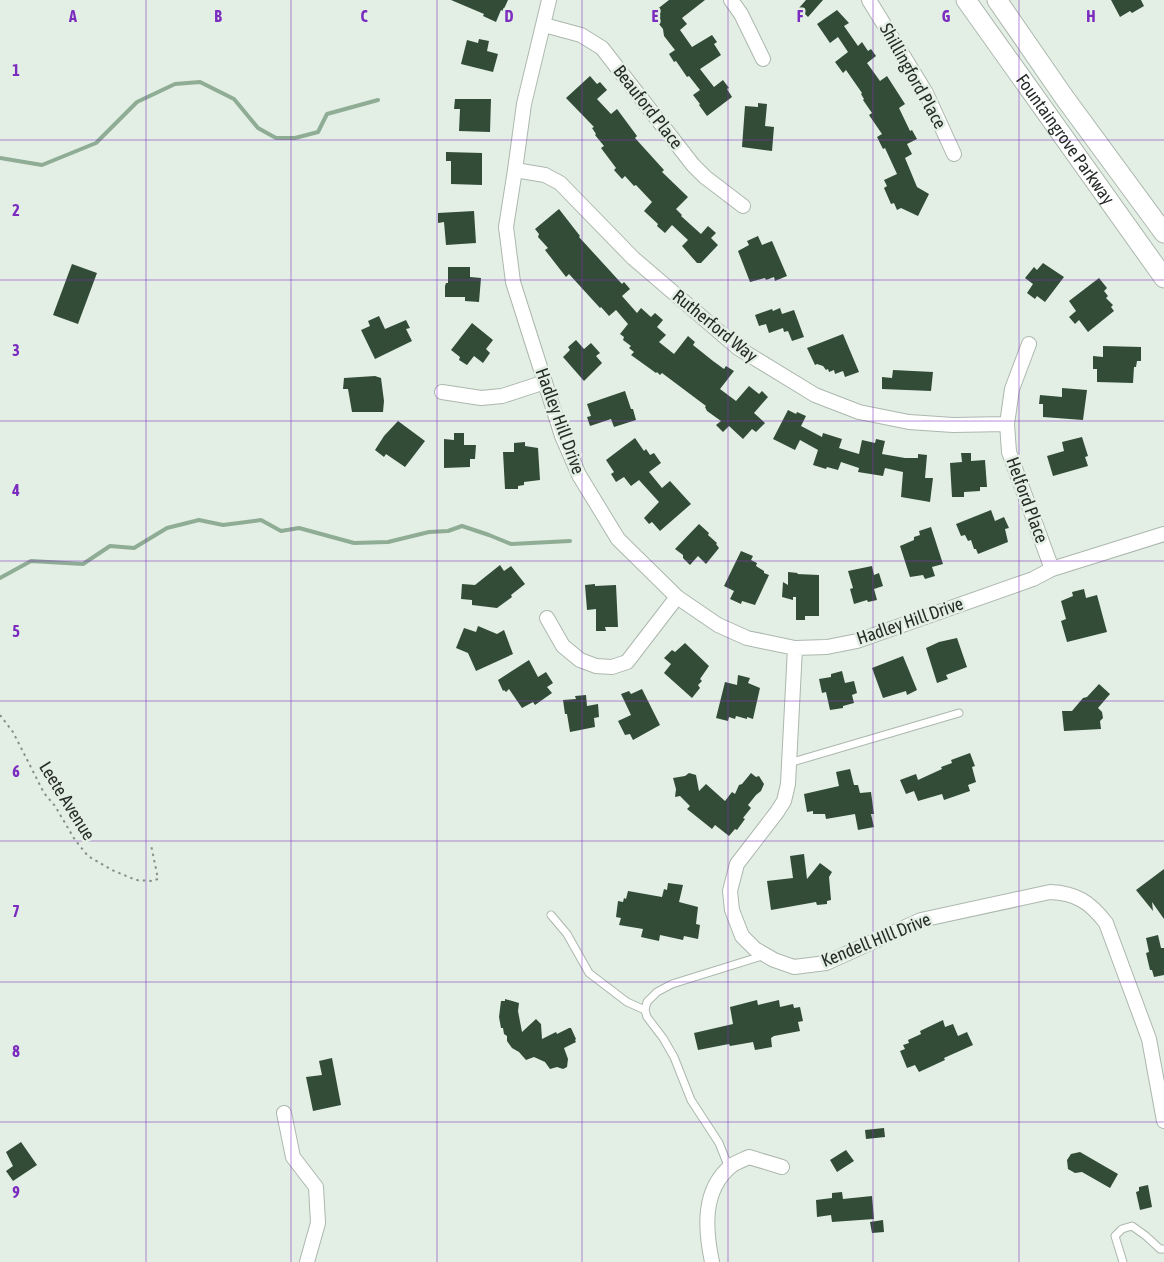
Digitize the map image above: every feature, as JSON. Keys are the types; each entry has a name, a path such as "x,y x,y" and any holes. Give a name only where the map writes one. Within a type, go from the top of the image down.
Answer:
{"main road":[{"name":"Fountaingrove Parkway","path":"966,0 1164,278"},
{"name":"Fountaingrove Parkway","path":"997,0 1064,97 1164,233"}],"street":[{"name":"Hadley Hill Drive","path":"549,0 524,104 506,227 513,282 562,436 579,475 618,539 677,597 718,625 747,638 795,648 827,647 857,641 1033,579 1052,569 1164,534"},
{"path":"731,0 741,14 763,59"},
{"name":"Shillingford Place","path":"869,0 926,93 954,154"},
{"name":"Beauford Place","path":"544,25 581,34 602,48 693,166 743,206"},
{"name":"Rutherford Way","path":"515,170 545,175 560,183 633,258 738,348 815,395 859,412 909,422 953,425 1007,424"},
{"name":"Helford Place","path":"1029,344 1012,389 1007,424 1009,452 1052,569"},
{"path":"442,392 481,398 502,396 544,382"},
{"path":"547,618 563,646 580,660 596,666 612,667 627,662 677,597"},
{"name":"Kendell HIll Drive","path":"795,648 788,784 784,801 737,864 730,891 732,910 742,936 755,949 765,955 794,967 826,963 921,920 1050,892 1063,893 1079,898 1095,909 1106,923 1149,1039 1164,1121"},
{"path":"284,1113 293,1157 316,1187 318,1223 307,1262"},
{"path":"712,1262 707,1237 707,1215 719,1178 729,1168 749,1157 782,1167"}],"lane":[{"path":"789,763 960,713"},
{"path":"551,915 567,934 589,973 627,1002 645,1010"},
{"path":"729,1168 719,1143 691,1100 674,1057 663,1038 647,1017 645,1010 647,1002 657,992 672,984 765,955"},
{"path":"1123,1262 1115,1236 1122,1229 1132,1226 1160,1249 1164,1249"}],"path":[{"name":"Leete Avenue","path":"0,715 13,732 44,793 55,806 75,840 88,856 112,870 136,880 158,880 151,845"}],"building":[{"path":"451,0 508,0 496,22 483,16 484,14"},
{"path":"669,0 705,0 682,18 687,24 680,30 692,47 712,35 717,42 714,44 721,55 700,69 714,87 723,80 729,88 727,89 732,97 707,116 693,95 700,90 689,76 687,77 676,61 674,62 669,54 675,50 664,36 663,29 651,14"},
{"path":"806,0 823,0 808,17 799,8"},
{"path":"1111,0 1141,0 1144,6 1120,17"},
{"path":"837,10 849,23 844,26 858,46 862,42 868,51 871,49 876,56 867,63 880,81 887,76 905,104 899,108 910,131 912,130 917,139 907,144 912,154 905,158 917,187 929,194 918,216 901,208 897,210 894,203 891,204 884,188 887,186 884,180 897,174 885,148 883,149 877,137 882,134 869,115 872,113 863,100 862,93 846,70 843,73 835,62 848,52 838,37 830,43 817,24"},
{"path":"479,39 489,41 487,51 498,54 493,72 461,64 467,40 478,43"},
{"path":"590,76 597,84 600,82 607,90 597,99 611,114 617,109 637,136 635,138 664,170 662,172 688,197 676,209 681,216 701,234 708,226 716,233 711,238 718,245 701,263 697,263 682,246 688,240 672,225 665,233 644,211 652,202 636,185 634,186 625,176 622,179 614,170 616,168 601,148 604,146 595,135 592,128 594,127 566,98"},
{"path":"455,99 491,99 490,132 459,131 460,109 454,109"},
{"path":"758,103 767,104 765,126 774,127 772,151 742,147 745,106 758,107"},
{"path":"446,152 482,153 482,185 451,184 451,161 446,161"},
{"path":"559,209 579,237 622,284 624,282 630,289 622,296 637,313 641,308 651,317 655,313 663,320 657,327 666,335 659,342 674,354 688,336 695,342 693,345 713,361 724,369 726,366 734,371 720,389 736,401 749,386 759,394 762,391 768,397 754,413 765,423 756,432 752,429 743,439 729,426 723,432 716,425 721,421 707,411 706,406 662,373 660,375 656,373 631,355 634,352 629,348 631,346 623,340 624,337 620,334 628,324 616,310 609,316 569,274 566,277 545,250 548,248 538,237 539,234 535,229"},
{"path":"474,211 476,243 446,245 444,222 438,223 438,213"},
{"path":"758,236 762,245 772,241 787,276 775,281 774,277 750,282 738,251 749,245 747,241"},
{"path":"1043,263 1064,277 1045,302 1037,296 1035,299 1027,293 1033,284 1025,278 1034,267 1037,270"},
{"path":"72,264 97,273 78,324 53,315"},
{"path":"448,267 470,267 470,277 481,278 479,302 465,301 465,297 445,297 445,286 448,283"},
{"path":"1099,278 1107,288 1104,291 1108,296 1106,298 1113,305 1111,307 1114,311 1088,332 1079,320 1075,324 1069,317 1076,311 1069,301"},
{"path":"780,308 782,314 794,310 804,337 792,341 788,331 784,332 783,328 769,333 766,324 759,326 755,315"},
{"path":"379,316 385,329 406,320 410,328 406,329 412,341 375,359 361,330 370,326 368,321"},
{"path":"472,323 493,340 486,349 490,353 483,363 474,356 467,365 459,360 460,357 451,350"},
{"path":"843,334 859,372 845,377 843,371 835,374 834,370 829,372 823,366 815,365 807,348"},
{"path":"576,340 584,349 591,343 600,353 596,356 602,363 584,381 563,357 570,350 568,347"},
{"path":"1103,346 1141,347 1141,361 1137,361 1136,367 1134,367 1133,383 1097,382 1097,369 1093,369 1093,356 1103,357"},
{"path":"893,370 933,372 931,391 882,389 882,377 892,378"},
{"path":"375,376 381,378 384,401 383,412 352,412 348,389 343,389 344,378"},
{"path":"1062,388 1087,390 1083,420 1043,417 1043,404 1039,404 1040,395 1062,397"},
{"path":"625,391 636,420 614,427 611,419 590,426 587,417 591,416 587,404"},
{"path":"788,410 806,416 801,426 822,437 823,433 842,439 839,448 859,454 862,440 875,443 876,439 885,441 882,454 905,458 918,458 918,454 927,455 925,478 933,478 930,502 901,497 903,472 885,468 883,476 858,472 859,468 841,462 838,470 813,465 818,450 800,440 795,450 773,439"},
{"path":"398,421 425,441 405,467 386,454 384,457 375,450 384,436"},
{"path":"454,433 464,433 464,445 476,445 475,459 470,459 470,467 444,468 444,439 454,440"},
{"path":"1082,437 1088,456 1085,457 1088,466 1053,476 1047,456 1064,451 1062,442"},
{"path":"635,438 644,451 646,449 650,455 654,453 661,463 649,472 662,488 670,481 691,504 660,531 652,522 649,524 644,518 659,502 639,480 631,486 624,477 616,482 611,474 614,472 606,460"},
{"path":"525,442 525,446 538,448 540,480 524,482 524,485 518,486 518,489 505,489 503,452 514,452 514,443"},
{"path":"961,453 971,453 971,461 985,460 987,487 980,487 980,491 964,492 964,497 952,497 950,463 962,462"},
{"path":"991,510 995,521 1004,517 1009,528 1005,529 1008,542 978,554 971,540 968,541 965,535 961,536 956,524"},
{"path":"699,524 709,533 708,535 717,543 719,548 706,564 698,556 690,565 683,558 683,555 675,549"},
{"path":"931,527 943,564 932,567 935,576 925,579 923,575 910,577 900,546 914,540 914,537 920,535 919,531"},
{"path":"741,551 753,556 751,560 757,563 756,566 769,575 755,605 742,601 741,604 730,599 734,591 724,586"},
{"path":"500,565 504,571 511,566 525,584 511,595 512,597 497,608 472,605 472,600 461,599 462,584 475,585"},
{"path":"872,566 874,575 879,573 883,586 874,589 877,600 868,602 867,600 854,604 850,589 853,588 848,571"},
{"path":"788,572 819,575 819,616 805,616 805,620 796,620 796,597 793,597 793,600 782,597 783,582 788,585"},
{"path":"595,584 595,586 616,585 618,627 605,627 606,631 596,631 596,609 587,610 585,585"},
{"path":"1084,589 1086,598 1097,595 1107,632 1067,642 1061,621 1066,619 1061,601 1073,596 1072,592"},
{"path":"478,626 497,634 504,630 513,654 476,671 468,653 456,648 464,628 476,632"},
{"path":"957,638 967,667 946,675 948,679 937,683 926,648 939,642"},
{"path":"685,643 709,666 700,679 702,681 698,685 700,688 692,698 664,673 671,664 664,658 672,650 675,652"},
{"path":"903,656 917,690 907,695 906,691 883,698 872,668"},
{"path":"529,660 538,677 546,672 553,683 547,687 552,693 535,705 533,702 522,708 509,689 506,692 503,691 498,680"},
{"path":"842,671 845,683 854,681 857,693 852,695 854,703 843,706 843,708 830,710 826,692 822,693 819,679 831,677 831,674"},
{"path":"738,675 750,678 748,683 760,688 753,719 736,716 735,719 729,717 728,721 716,718 725,682 737,685"},
{"path":"1099,684 1110,694 1098,708 1102,712 1103,718 1100,721 1101,729 1064,731 1062,711 1072,711"},
{"path":"642,689 660,725 633,740 630,734 625,735 618,721 631,715 621,694 629,691 631,694"},
{"path":"586,695 587,706 598,704 599,717 594,718 595,727 570,732 563,700 576,699 575,696"},
{"path":"970,753 975,766 972,767 976,782 968,785 970,791 944,800 942,794 918,801 914,791 906,794 900,780 916,774 918,780 952,763 951,760"},
{"path":"850,769 854,785 858,785 860,793 871,792 874,814 871,814 874,827 858,830 855,814 826,819 825,814 813,814 813,811 807,812 804,794 839,786 836,772"},
{"path":"689,773 696,775 699,791 706,784 725,801 732,792 735,794 739,785 751,773 756,777 759,776 764,784 761,791 748,805 751,808 743,818 745,819 737,830 735,829 729,836 715,825 712,829 687,809 690,806 680,796 675,797 676,789 673,778 685,776"},
{"path":"804,854 807,879 820,863 832,872 829,877 831,900 827,901 827,904 817,905 816,902 771,910 767,881 793,878 790,856"},
{"path":"1164,869 1164,919 1152,902 1153,911 1136,890"},
{"path":"668,883 683,885 679,902 698,907 696,924 700,925 698,939 684,936 683,940 660,935 659,941 641,937 643,929 619,925 621,918 616,917 618,901 623,902 624,898 626,899 628,891 662,897 664,889 667,890"},
{"path":"1158,935 1161,948 1164,948 1164,975 1154,977 1152,970 1150,970 1146,953 1149,952 1146,938"},
{"path":"505,999 519,1003 518,1011 522,1032 536,1019 541,1024 542,1039 556,1032 557,1034 571,1028 576,1042 564,1048 568,1059 567,1067 563,1069 557,1067 550,1069 545,1062 534,1057 526,1060 519,1052 512,1048 507,1041 503,1028 501,1028 499,1017 501,1001 505,1001"},
{"path":"757,1000 758,1005 779,1000 780,1007 793,1004 794,1008 800,1007 803,1021 798,1022 800,1031 774,1036 771,1038 772,1047 755,1050 753,1042 698,1050 694,1033 733,1024 730,1007"},
{"path":"943,1020 945,1027 953,1024 958,1036 967,1032 973,1045 919,1072 915,1065 907,1068 900,1051 905,1049 903,1045 909,1043 908,1040 921,1034 920,1031"},
{"path":"332,1058 341,1105 313,1111 306,1077 322,1075 319,1061"},
{"path":"884,1128 885,1137 866,1139 865,1130"},
{"path":"21,1142 37,1165 13,1181 6,1171 13,1166 6,1152"},
{"path":"846,1150 854,1161 837,1172 830,1160"},
{"path":"1080,1152 1118,1174 1110,1188 1082,1172 1075,1173 1068,1169 1067,1160 1071,1154"},
{"path":"1148,1185 1152,1207 1140,1210 1136,1192 1139,1191 1139,1187"},
{"path":"842,1192 843,1199 872,1196 874,1219 832,1222 831,1215 817,1217 816,1200 832,1198 832,1193"},
{"path":"883,1220 884,1232 872,1233 870,1222"}],"waterway":[{"path":"0,158 42,165 96,143 137,102 175,84 200,82 234,99 258,128 276,138 295,138 318,132 327,114 378,100"},
{"path":"0,578 31,561 83,564 110,546 134,548 167,528 199,520 223,525 261,520 281,531 299,528 354,543 388,542 429,532 448,531 462,526 511,544 570,541"}]}
